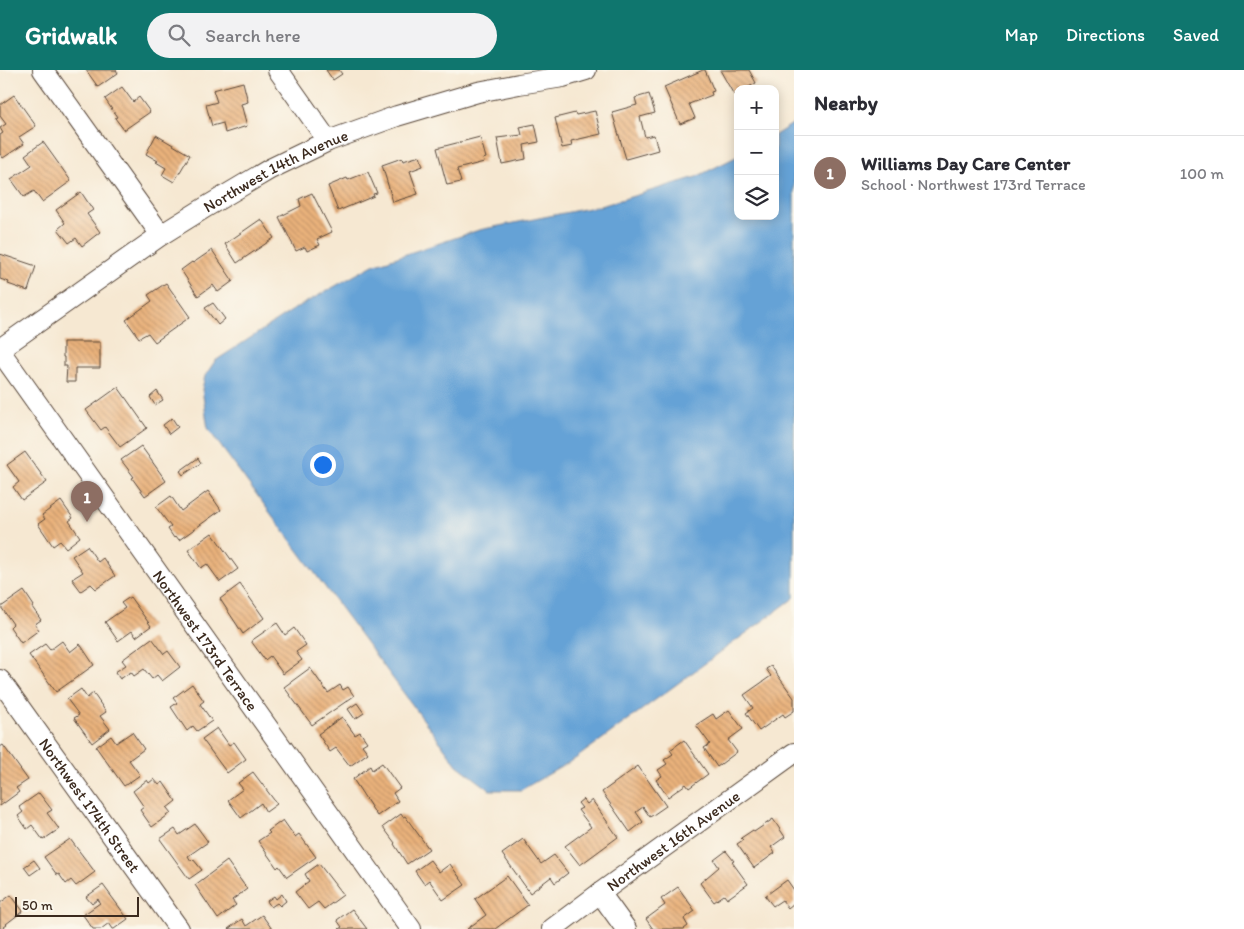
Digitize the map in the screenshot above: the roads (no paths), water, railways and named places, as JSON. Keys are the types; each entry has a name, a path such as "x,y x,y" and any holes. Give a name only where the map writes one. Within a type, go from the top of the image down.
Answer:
{"street":[{"path":"43,70 161,236"},
{"path":"278,70 328,141"},
{"name":"Northwest 14th Avenue","path":"0,350 161,236 206,206 270,168 328,141 397,116 478,92 516,77 564,77 586,70"},
{"name":"Northwest 173rd Terrace","path":"0,350 411,929"},
{"name":"Northwest 174th Street","path":"0,680 179,929"},
{"name":"Northwest 16th Avenue","path":"552,929 794,753"},
{"path":"600,893 626,929"}],"water":[{"path":"794,123 794,598 575,759 521,790 490,790 457,765 208,429 202,389 205,376 215,361 296,308 373,265 479,230 604,205 696,177 734,158 734,220 779,220 779,132"}],"place":[{"name":"Williams Day Care Center","path":"87,522"}]}
